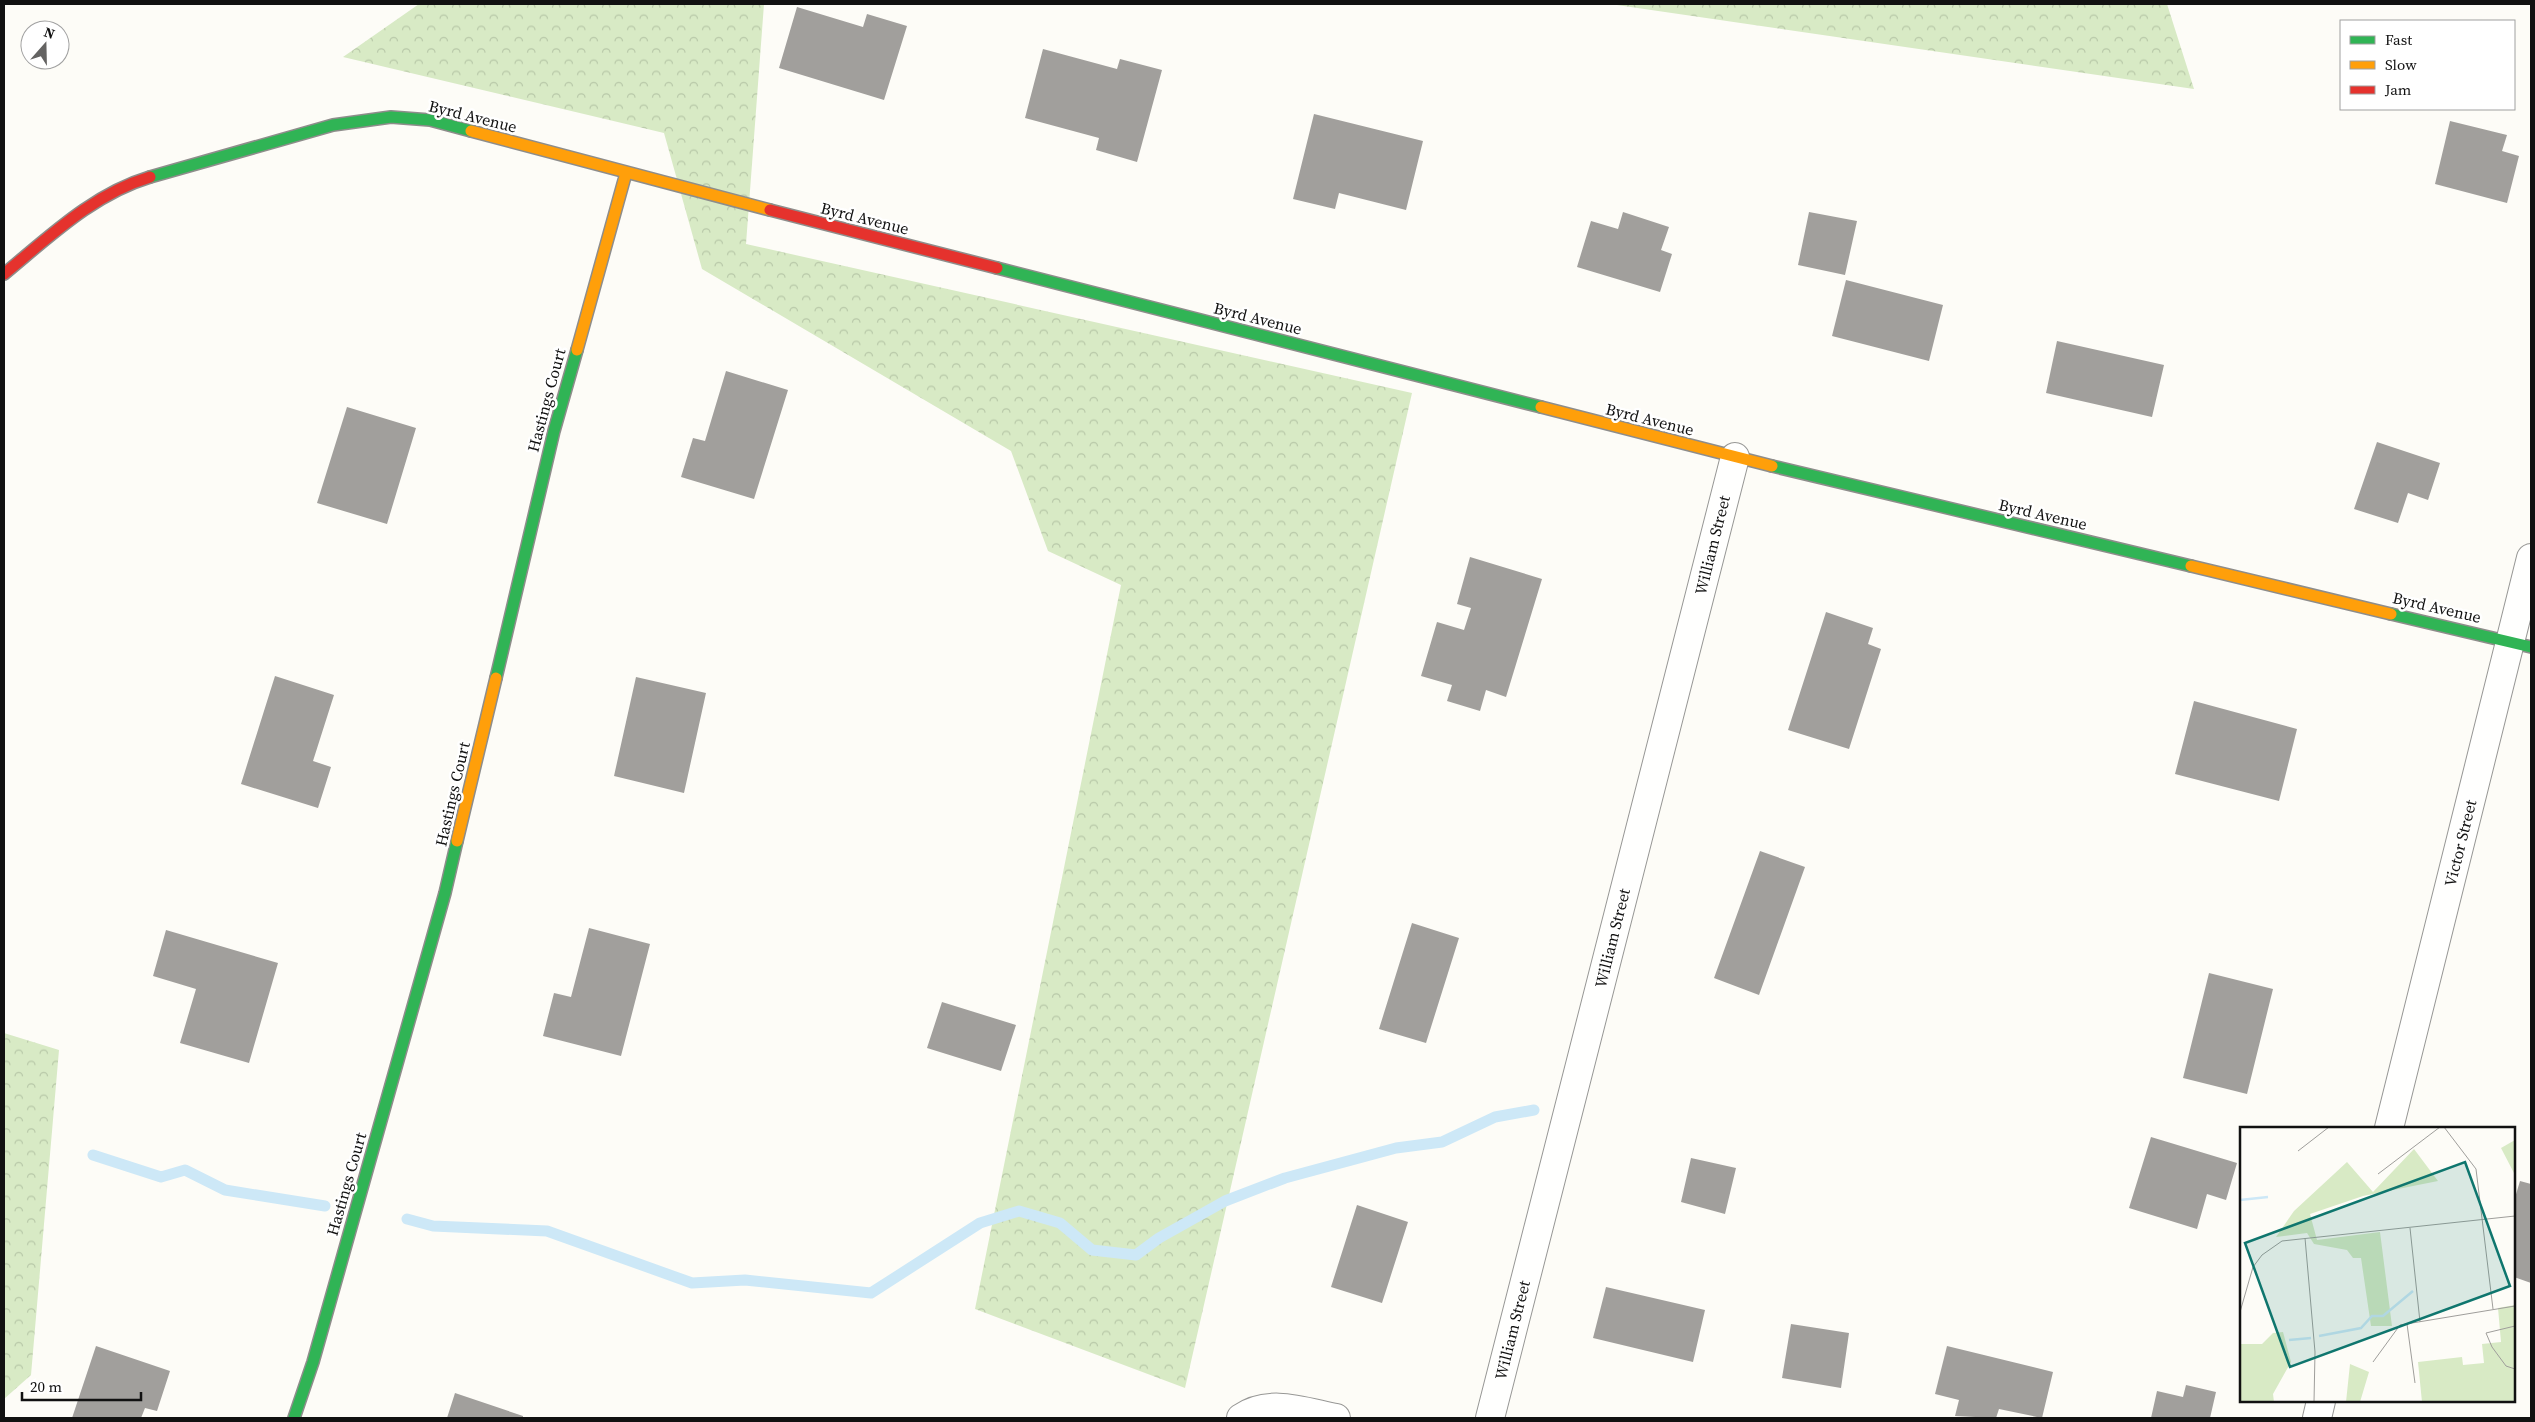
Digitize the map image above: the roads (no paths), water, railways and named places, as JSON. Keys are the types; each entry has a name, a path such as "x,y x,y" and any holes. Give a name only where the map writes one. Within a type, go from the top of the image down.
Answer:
{"street":[{"name":"Byrd Avenue","path":"4,274 82,210 131,183 333,125 391,117 430,120 626,173 1735,457 2521,644"},
{"name":"Hastings Court","path":"294,1418 313,1362 446,893 554,431 626,173"},
{"name":"William Street","path":"1490,1418 1735,457"},
{"name":"Victor Street","path":"2389,1127 2521,644 2531,558"},
{"path":"2317,1418 2321,1402"},
{"path":"1241,1418 1248,1414 1276,1406 1336,1418"}],"waterway":[{"path":"407,1219 433,1226 547,1231 692,1283 745,1280 871,1293 980,1223 1019,1211 1060,1223 1092,1250 1136,1255 1159,1238 1225,1201 1285,1178 1396,1148 1442,1142 1495,1117 1534,1110"},
{"path":"93,1155 161,1177 185,1170 225,1190 325,1206"}]}
